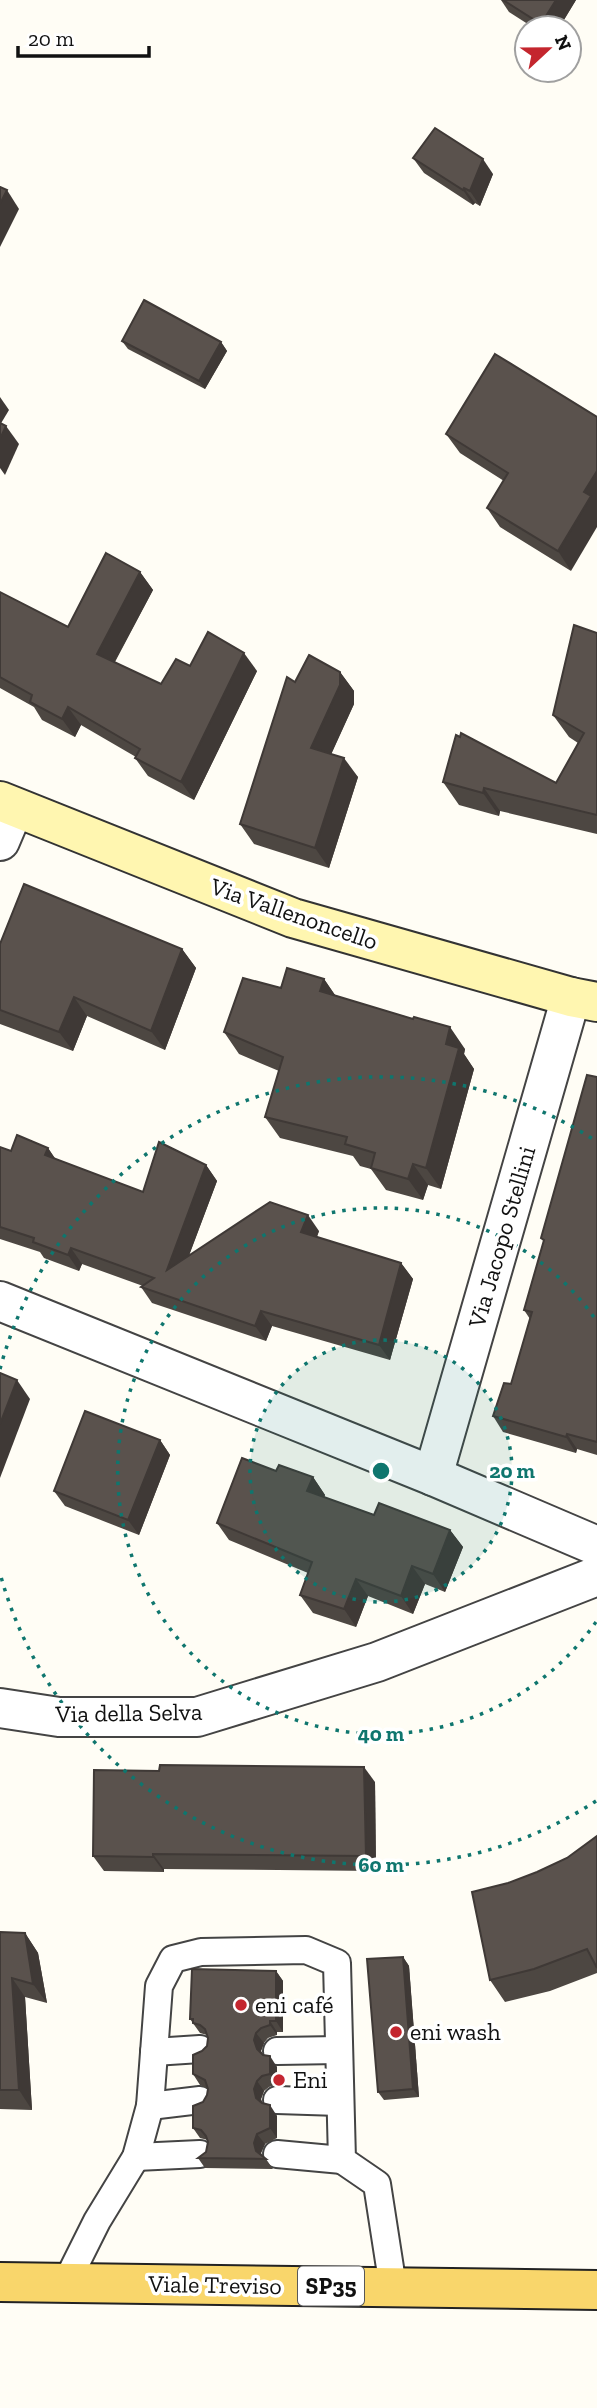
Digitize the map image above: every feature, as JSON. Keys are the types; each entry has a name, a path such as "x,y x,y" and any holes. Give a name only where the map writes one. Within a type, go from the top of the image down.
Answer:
{"main road":[{"name":"Viale Treviso","path":"0,2282 597,2290"}],"street":[{"name":"Via Vallenoncello","path":"5,817 293,919 584,1000"},
{"name":"Via Jacopo Stellini","path":"433,1476 584,1000"},
{"path":"0,1301 433,1476 597,1546"},
{"name":"Via della Selva","path":"0,1708 59,1717 197,1717 377,1662 597,1576"}],"lane":[{"path":"66,2283 97,2221 136,2157 150,2106 159,1986 173,1959 201,1952 306,1950 337,1963 342,2160"},
{"path":"154,2052 200,2049"},
{"path":"277,2051 339,2050"},
{"path":"150,2106 200,2100"},
{"path":"277,2100 340,2102"},
{"path":"136,2157 200,2154"},
{"path":"277,2154 342,2160 377,2184 393,2287"}],"building":[{"path":"503,0 556,0 547,14 525,14"},
{"path":"435,128 483,159 470,191 464,188 463,190 413,158"},
{"path":"0,187 7,190 0,204"},
{"path":"144,300 221,342 199,381 122,341"},
{"path":"495,354 597,417 597,471 584,492 591,496 558,551 487,508 508,473 446,434"},
{"path":"0,423 6,426 0,439"},
{"path":"106,553 140,572 97,654 161,684 176,659 190,666 208,632 244,653 181,782 135,758 140,749 68,707 62,719 30,702 32,695 0,677 0,592 68,627"},
{"path":"574,625 597,633 597,815 484,788 483,793 443,782 456,735 460,737 461,733 556,783 584,733 553,715"},
{"path":"309,655 340,672 340,685 311,748 344,758 315,848 240,824 287,677 295,682"},
{"path":"24,884 182,949 151,1031 74,997 59,1032 0,1010 0,944"},
{"path":"287,968 324,979 320,991 413,1019 414,1017 450,1027 446,1044 459,1048 426,1168 413,1164 408,1179 371,1168 375,1153 345,1144 347,1137 265,1117 283,1057 224,1032 243,978 281,988"},
{"path":"587,1075 597,1077 597,1442 567,1434 566,1437 493,1416 504,1383 511,1384 532,1312 524,1310 544,1240 541,1238"},
{"path":"17,1135 48,1148 45,1155 143,1192 159,1142 206,1165 167,1270 270,1202 308,1215 301,1232 401,1263 379,1345 261,1311 255,1326 141,1287 154,1278 71,1248 68,1255 33,1242 34,1238 0,1227 0,1147 11,1151"},
{"path":"0,1373 17,1380 0,1424"},
{"path":"85,1411 160,1440 128,1520 54,1491"},
{"path":"242,1458 276,1471 279,1465 313,1477 307,1491 374,1515 379,1503 450,1530 433,1574 412,1566 401,1596 356,1579 344,1609 300,1595 312,1562 217,1523"},
{"path":"160,1765 364,1767 366,1856 93,1856 94,1770 159,1771"},
{"path":"597,1836 597,1968 587,1949 534,1969 490,1980 472,1892 537,1872 567,1858"},
{"path":"0,1932 25,1933 33,1984 12,1978 19,2090 0,2090"},
{"name":"eni wash","path":"403,1957 413,2089 378,2092 367,1959"},
{"path":"192,1969 276,1971 276,2021 270,2021 270,2025 261,2028 254,2040 263,2055 270,2056 270,2074 262,2076 254,2089 256,2098 270,2105 270,2128 257,2134 254,2143 256,2151 266,2159 198,2158 206,2152 208,2142 201,2130 193,2128 193,2106 203,2102 208,2089 205,2080 193,2074 193,2055 207,2046 208,2038 205,2029 190,2019"}],"place":[{"name":"eni café","path":"241,2005"},
{"name":"eni wash","path":"396,2032"},
{"name":"Eni","path":"279,2080"}]}
